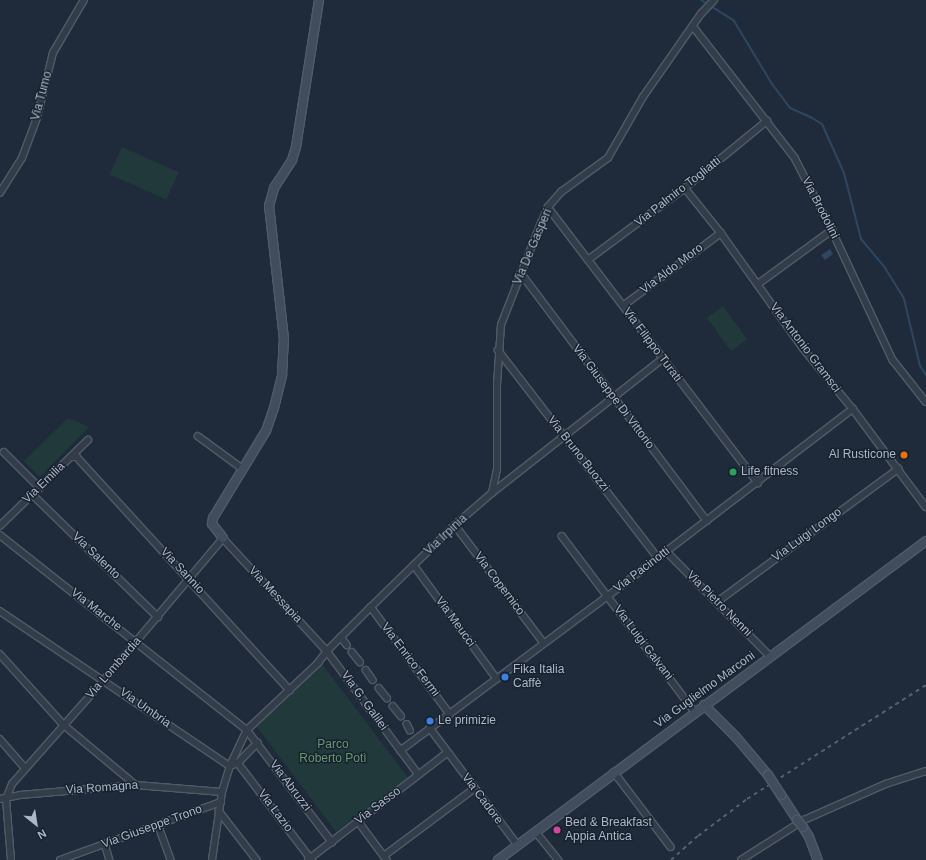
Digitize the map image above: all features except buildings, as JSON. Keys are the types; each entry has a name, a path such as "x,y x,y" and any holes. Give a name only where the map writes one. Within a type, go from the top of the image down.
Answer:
{"street":[{"name":"Via Tumo","path":"0,193 22,158 36,118 53,53 84,0"},
{"path":"223,538 212,524 213,518 266,431 274,408 282,375 284,339 269,206 274,188 292,160 296,147 319,0"},
{"name":"Via De Gasperi","path":"492,493 497,470 498,350 501,325 548,208 561,192 608,158 643,97 701,14 714,0"},
{"name":"Via Brodolini","path":"693,26 795,158 832,230 893,360 926,402"},
{"name":"Via Palmiro Togliatti","path":"588,260 685,188 767,121"},
{"name":"Via Antonio Gramsci","path":"685,188 721,233 804,348 853,409 926,507"},
{"name":"Via Filippo Turati","path":"548,208 758,483"},
{"path":"758,284 832,230"},
{"name":"Via Aldo Moro","path":"623,306 721,233"},
{"name":"Via Giuseppe Di Vittorio","path":"521,273 613,398 707,521"},
{"name":"Via Bruno Buozzi","path":"498,350 658,558"},
{"name":"Via Irpinia","path":"247,730 318,663 327,651 371,606 455,525 492,493 662,359"},
{"name":"Via Pacinotti","path":"400,751 667,552 853,409"},
{"path":"198,436 243,470"},
{"name":"Via Emilia","path":"0,526 88,440"},
{"path":"4,452 40,488"},
{"name":"Via Sannio","path":"71,457 77,457 290,690"},
{"name":"Via Luigi Longo","path":"717,602 898,469"},
{"name":"Via Salento","path":"33,495 158,617"},
{"name":"Via Copernico","path":"455,525 544,643"},
{"name":"Via Marche","path":"0,534 247,730"},
{"name":"Via Luigi Galvani","path":"562,536 695,712"},
{"name":"Via Lombardia","path":"6,798 12,784 25,768 104,680 190,580 223,538"},
{"name":"Via Messapia","path":"223,538 327,651"},
{"name":"Via Guglielmo Marconi","path":"499,860 614,772 926,541"},
{"name":"Via Pietro Nenni","path":"667,552 771,656"},
{"name":"Via Meucci","path":"414,565 497,679"},
{"name":"Via Enrico Fermi","path":"371,606 450,714"},
{"name":"Via Umbria","path":"0,611 230,766"},
{"path":"341,637 347,645"},
{"name":"Via G. Galilei","path":"327,651 419,775"},
{"path":"352,652 360,662"},
{"path":"0,654 64,725 136,785"},
{"path":"366,670 373,680"},
{"path":"379,688 387,698"},
{"path":"704,705 736,737 768,775 809,836 818,860"},
{"path":"393,706 400,716"},
{"name":"Via Cadore","path":"430,728 474,789 518,845"},
{"path":"212,860 222,792 230,766 247,730"},
{"name":"Via Abruzzi","path":"247,730 332,842"},
{"path":"0,739 25,768"},
{"path":"230,766 238,762 257,743"},
{"name":"Via Sasso","path":"310,859 447,753"},
{"name":"Via Lazio","path":"238,762 310,859"},
{"path":"741,860 804,820 886,784 926,771"},
{"path":"614,772 671,847"},
{"name":"Via Romagna","path":"0,799 20,795 136,785 222,792"},
{"path":"358,821 386,858 474,789"},
{"path":"6,798 11,860"},
{"name":"Via Giuseppe Trono","path":"60,860 221,802"},
{"path":"219,811 257,860"},
{"path":"158,824 171,860"},
{"path":"536,832 559,860"},
{"path":"104,844 110,860"}],"green space":[{"path":"122,147 179,172 166,200 110,174"},
{"path":"723,306 747,339 731,351 707,318"},
{"path":"68,418 89,427 40,477 24,461"},
{"name":"Parco Roberto Potì","path":"323,665 408,778 336,832 251,719"}],"water":[{"path":"830,249 833,254 825,260 821,255"}],"waterway":[{"path":"701,0 734,21 772,84 790,108 822,124 844,173 861,239 885,268 904,299 920,366 926,375"}],"railway":[{"path":"671,860 698,836 747,799 926,685"}],"place":[{"name":"Al Rusticone","path":"904,455"},
{"name":"Life fitness","path":"733,472"},
{"name":"Fika Italia Caffè","path":"505,677"},
{"name":"Le primizie","path":"430,721"},
{"name":"Bed & Breakfast Appia Antica","path":"557,830"}]}
